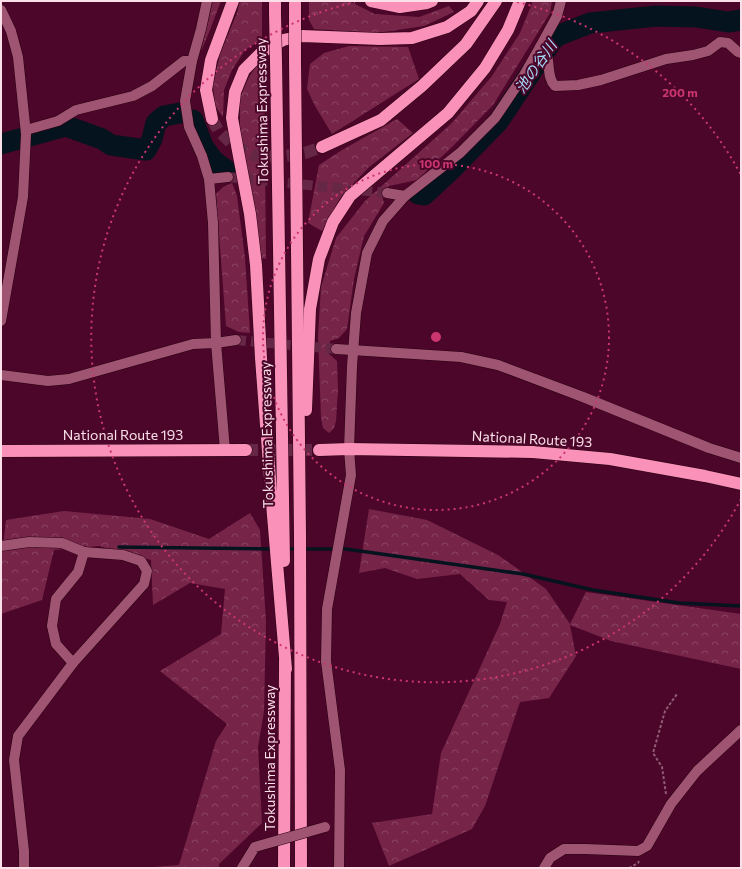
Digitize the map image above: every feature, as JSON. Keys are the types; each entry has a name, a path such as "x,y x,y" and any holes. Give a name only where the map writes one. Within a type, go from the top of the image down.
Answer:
{"highway":[{"path":"212,119 206,90 211,60 233,1"},
{"path":"295,1 300,535 301,868"},
{"path":"371,1 400,7 432,1"},
{"path":"286,669 269,468 256,265 250,214 232,118 235,92 244,70 262,52 283,40 302,36 380,39 412,38 447,27 471,11 478,1"},
{"path":"322,147 381,120 422,86 466,44 496,1"},
{"path":"300,535 310,309 319,259 333,222 350,196 448,113 484,68 508,30 520,1"},
{"name":"Tokushima Expressway","path":"275,7 286,669 284,868"},
{"name":"National Route 193","path":"319,450 349,449 533,452 610,459 741,484"},
{"name":"National Route 193","path":"1,451 246,450"}],"street":[{"path":"207,1 192,61 185,101 189,127 202,156 209,179 213,223 216,343 225,450"},
{"path":"339,868 340,770 326,661 326,609 351,475 349,449 353,350 356,313 367,253 383,221 406,196 460,153 495,118 544,50 561,1"},
{"path":"1,10 11,31 18,57 26,134 22,197 1,321"},
{"path":"544,50 551,82 555,86 578,85 601,80 666,59 708,51 720,42 728,43 741,53"},
{"path":"26,134 58,121 76,110 133,96 152,86 184,61 192,61"},
{"path":"209,179 228,177"},
{"path":"387,193 406,196"},
{"path":"1,375 48,381 69,379 193,344 236,340"},
{"path":"336,348 461,357 498,365 583,397 709,448 741,458"},
{"path":"1,546 30,542 62,543 84,552 123,555 141,561 147,571 144,584 73,663 18,736 14,760 24,851 24,868"},
{"path":"73,663 56,644 52,626 56,599 78,572 84,552"},
{"path":"544,868 550,858 564,849 638,851 647,846 671,804 697,771 741,730"},
{"path":"242,868 255,847 339,824"}],"path":[{"path":"667,812 662,767 653,753 665,712 677,694"}],"green space":[{"path":"213,1 221,1 201,51"},
{"path":"240,1 262,1 262,39 245,50 232,70 224,90 223,117 215,106 213,85 220,54 237,13"},
{"path":"309,1 349,1 375,14 419,17 449,6 454,12 424,26 377,33 314,29 309,20"},
{"path":"533,1 552,1 550,13 493,105 417,180 389,186 382,196 384,203 364,236 354,279 347,329 339,338 330,341 329,354 337,361 338,390 336,421 334,428 329,433 323,428 321,418 318,336 321,287 336,238 365,201 452,123 492,76 520,33"},
{"path":"349,46 408,47 419,79 332,134 315,106 307,89 310,64 324,53"},
{"path":"264,63 266,259 262,258 240,133 240,97 249,77 257,65"},
{"path":"397,119 413,133 368,168 340,198 322,231 308,223 319,165 342,150"},
{"path":"232,183 237,196 245,258 250,333 239,332 226,326 216,194 223,187"},
{"path":"369,509 427,520 498,555 546,589 570,624 586,592 741,614 741,669 611,641 570,625 576,656 549,698 520,702 485,806 472,829 389,866 372,823 432,814 441,753 500,624 507,602 489,600 460,574 417,579 385,568 359,573"},
{"path":"64,511 150,519 209,539 250,513 260,530 266,621 264,711 258,747 262,823 219,864 219,868 142,868 179,865 216,741 227,724 160,671 221,634 225,589 190,583 153,605 151,560 99,546 54,550 42,600 1,614 1,547 3,546 6,520"}],"waterway":[{"name":"池の谷川","path":"418,194 424,195 498,122 552,41 557,36 590,23 656,16 696,17 728,22 741,20"},
{"name":"池の谷川","path":"1,144 66,126 102,139 111,145 146,150 152,139 156,123 164,116 180,113"},
{"name":"池の谷川","path":"193,120 203,146 213,160 226,170"},
{"path":"119,547 274,549"},
{"path":"286,549 346,549 523,574 593,590 679,603 741,606"}],"tunnel":[{"path":"212,119 218,130 233,145 253,155 278,157 305,153 322,147"},
{"path":"228,177 387,193"},
{"path":"236,340 336,349"},
{"path":"246,450 319,450"}]}
